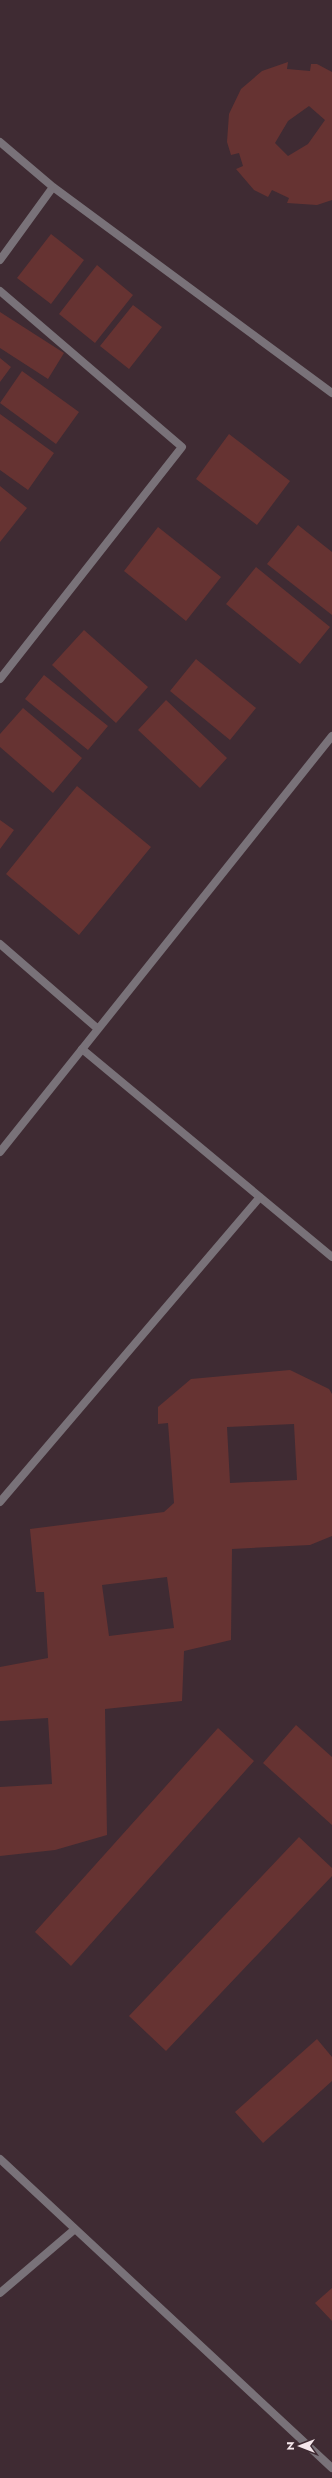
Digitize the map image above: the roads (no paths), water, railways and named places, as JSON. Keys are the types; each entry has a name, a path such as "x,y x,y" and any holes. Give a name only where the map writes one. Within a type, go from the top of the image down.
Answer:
{"street":[{"path":"0,142 53,187 332,393"},
{"path":"0,260 53,187"},
{"path":"0,292 182,446 0,679"},
{"path":"0,1152 332,736"},
{"path":"0,944 98,1029"},
{"path":"82,1049 332,1257"},
{"path":"0,1502 260,1197"},
{"path":"0,2159 332,2468"},
{"path":"0,2293 75,2229"}]}
